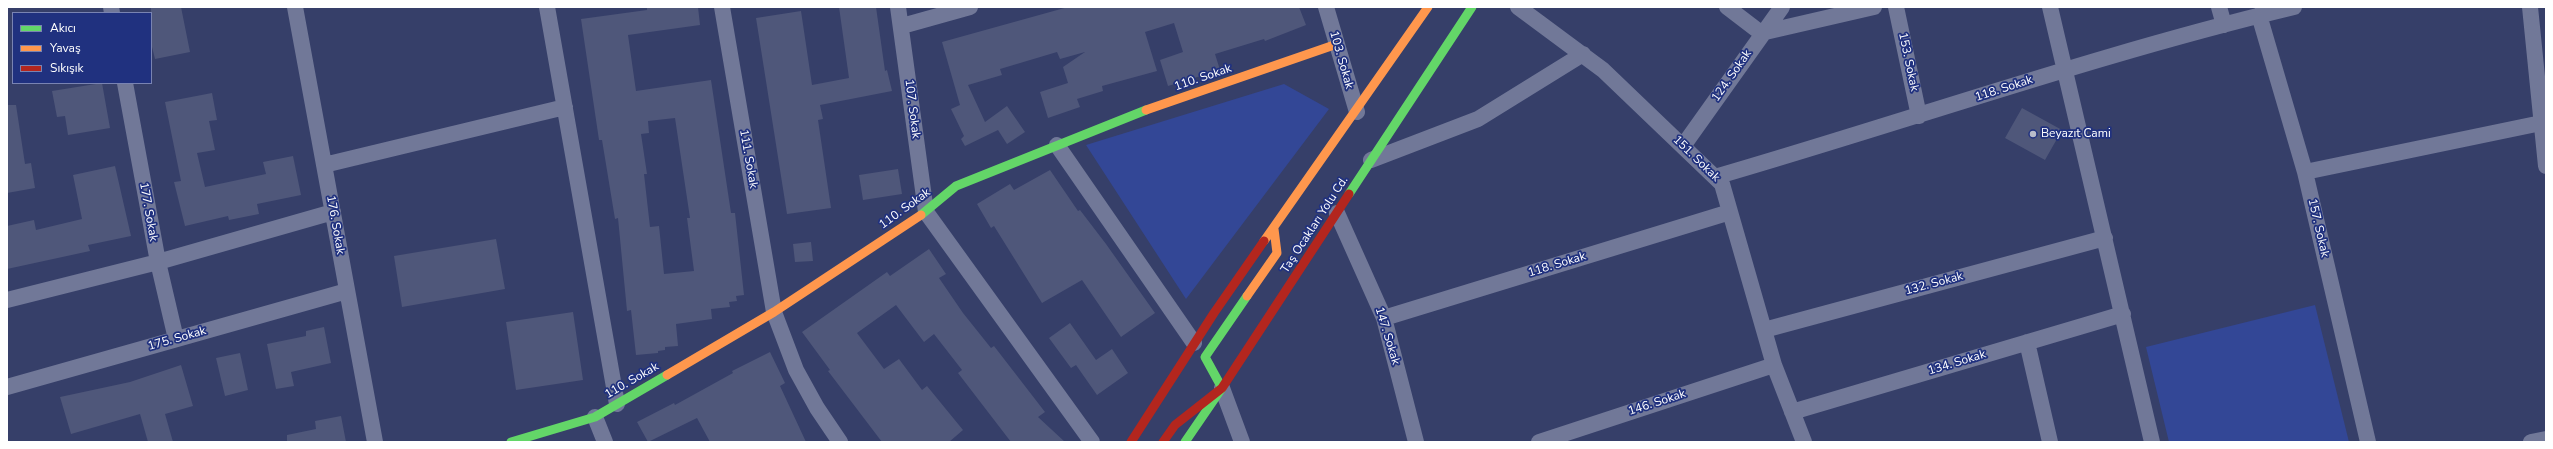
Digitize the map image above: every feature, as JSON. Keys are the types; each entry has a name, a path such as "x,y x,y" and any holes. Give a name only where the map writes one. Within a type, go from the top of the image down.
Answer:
{"street":[{"name":"176. Sokak","path":"295,7 375,442"},
{"path":"547,7 617,404"},
{"name":"111. Sokak","path":"722,7 774,312 796,370 817,408 840,442"},
{"name":"107. Sokak","path":"898,7 902,26 926,212"},
{"path":"902,26 970,7"},
{"name":"103. Sokak","path":"1326,7 1357,112"},
{"path":"1131,442 1194,344 1274,228 1357,112 1428,7"},
{"name":"Taş Ocakları Yolu Cd.","path":"1163,442 1175,425 1222,388 1472,7"},
{"name":"151. Sokak","path":"1518,7 1603,70 1722,184 1774,365 1804,442"},
{"path":"1727,7 1761,33 1874,7"},
{"name":"124. Sokak","path":"1683,146 1761,33 1782,7"},
{"name":"153. Sokak","path":"1896,7 1919,116"},
{"path":"2050,7 2152,442"},
{"path":"2219,7 2224,25"},
{"name":"118. Sokak","path":"1715,177 1919,116 2065,69 2259,15 2294,7"},
{"path":"2530,7 2544,123 2546,166"},
{"name":"157. Sokak","path":"2259,15 2305,172 2368,442"},
{"name":"110. Sokak","path":"511,442 531,439 595,417 774,312 926,212 956,186 1118,120 1337,44"},
{"path":"1371,160 1478,119 1583,54"},
{"name":"177. Sokak","path":"125,84 158,262 176,340"},
{"path":"324,165 565,107"},
{"path":"2305,172 2544,123"},
{"path":"1057,145 1194,344"},
{"path":"7,300 158,262 333,212"},
{"path":"926,212 1092,442"},
{"name":"118. Sokak","path":"1384,318 1730,212"},
{"name":"147. Sokak","path":"1337,213 1384,318 1416,442"},
{"path":"1242,442 1222,388 1205,357 1277,253 1274,228"},
{"name":"132. Sokak","path":"1764,330 2105,238"},
{"name":"175. Sokak","path":"7,387 347,291"},
{"name":"134. Sokak","path":"1792,412 2123,314"},
{"path":"2027,342 2050,442"},
{"name":"146. Sokak","path":"1539,442 1774,365"},
{"path":"1185,442 1222,388"},
{"path":"595,417 605,442"},
{"path":"2531,442 2546,439"}],"shaded area":[{"path":"1284,84 1329,109 1186,299 1086,145"},
{"path":"2315,305 2349,442 2169,442 2146,347"}],"building":[{"path":"151,7 181,7 190,52 155,59 152,47"},
{"path":"647,7 698,7 700,25 628,35 636,91 711,80 731,213 735,213 744,295 736,296 737,301 729,302 730,307 711,309 712,319 676,324 678,346 665,347 665,350 658,351 658,353 636,355 631,310 627,311 618,218 615,219 602,140 599,140 581,19 647,10","holes":["675,118 690,218 687,218 694,271 664,274 659,226 650,227 644,174 647,174 641,134 649,133 648,121"]},
{"path":"839,7 876,7 885,71 887,70 892,91 820,105 823,119 818,120 831,208 787,214 756,18 801,11 812,85 849,78"},
{"path":"1068,7 1299,7 1306,25 1265,41 1264,39 1215,54 1220,70 1168,86 1160,60 1183,52 1174,23 1145,32 1157,71 1102,86 1103,91 1077,99 1080,107 1048,118 1040,92 1068,83 1063,67 1085,52 1060,59 1057,52 1000,69 1002,75 968,85 985,122 1007,106 1025,132 1007,144 998,130 965,146 961,139 964,136 951,109 960,105 942,42"},
{"path":"102,84 110,128 68,135 65,116 57,117 52,91"},
{"path":"212,93 217,120 209,121 215,150 197,153 205,187 266,174 263,162 293,156 301,195 257,204 259,214 229,220 228,216 185,226 174,182 181,181 165,102"},
{"path":"7,105 16,105 25,164 31,163 35,188 7,193"},
{"name":"Beyazıt Cami","path":"2022,108 2062,130 2045,160 2005,138"},
{"path":"115,166 131,236 88,245 90,251 7,269 7,226 34,220 36,230 82,219 73,175"},
{"path":"898,169 902,194 863,200 859,175"},
{"path":"1050,170 1078,211 1080,210 1106,244 1155,313 1121,337 1082,280 1042,303 994,226 991,228 977,204 1010,184 1014,190"},
{"path":"496,239 505,289 402,307 394,256"},
{"path":"811,242 813,261 795,262 793,244"},
{"path":"929,249 946,274 939,278 963,313 991,348 994,346 1045,412 1038,417 1065,442 1011,442 958,373 962,370 934,334 924,342 896,305 857,333 884,369 899,359 922,390 927,386 963,430 949,442 882,442 828,371 830,370 802,332 887,272 890,276"},
{"path":"573,312 583,380 516,390 506,322"},
{"path":"1070,323 1096,360 1112,349 1128,373 1097,395 1076,365 1071,368 1049,338"},
{"path":"324,327 331,363 291,372 294,386 276,389 267,344 306,336 306,331"},
{"path":"770,352 785,383 780,386 806,442 710,442 697,418 648,442 637,422 674,403 675,405 733,373 732,371"},
{"path":"240,353 248,390 225,396 216,358"},
{"path":"181,365 193,406 165,414 173,442 148,442 140,414 71,434 60,397 130,382"},
{"path":"341,416 346,442 287,442 287,435 316,429 315,421"}],"traffic: fast":[{"path":"1349,194 1472,7"},
{"path":"921,215 956,186 1146,110"},
{"path":"1185,442 1222,388 1205,357 1247,296"},
{"path":"511,442 595,417 667,375"}],"traffic: slow":[{"path":"1264,241 1428,7"},
{"path":"1146,110 1337,44"},
{"path":"667,375 774,312 921,215"},
{"path":"1247,296 1277,253 1274,229"}],"traffic: jam":[{"path":"1163,442 1175,425 1222,388 1349,194"},
{"path":"1131,442 1214,313 1264,241"}],"place":[{"name":"Beyazıt Cami","path":"2033,134"}]}
